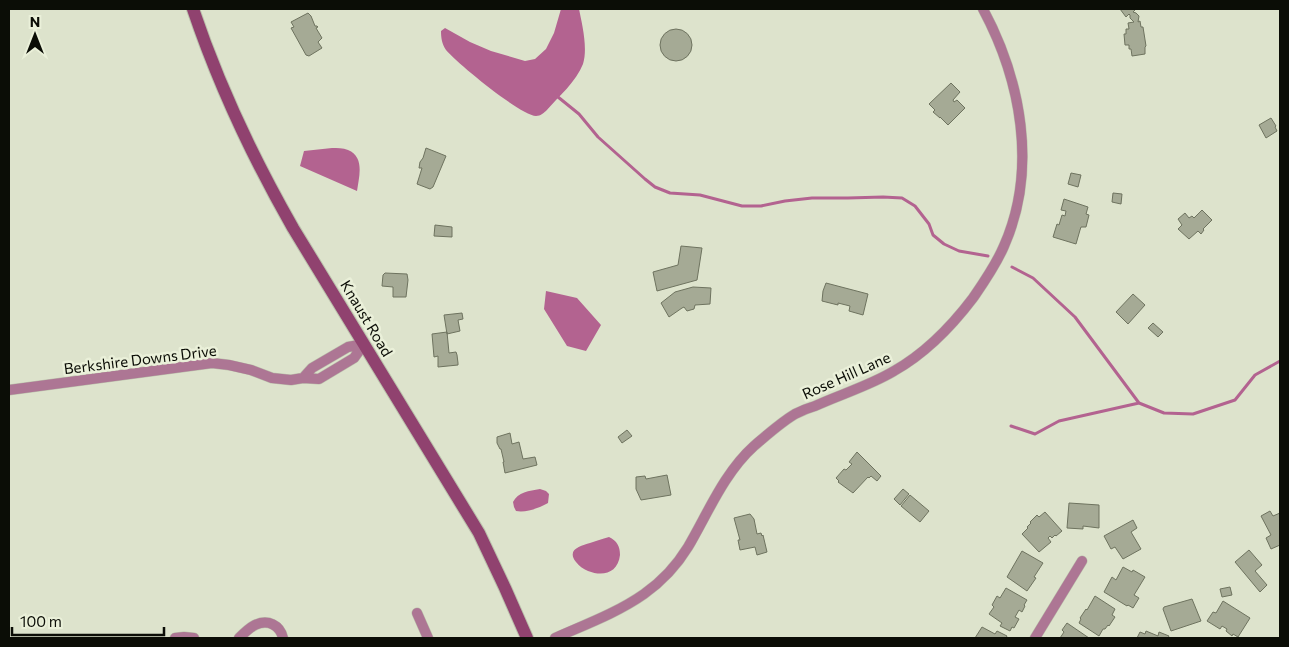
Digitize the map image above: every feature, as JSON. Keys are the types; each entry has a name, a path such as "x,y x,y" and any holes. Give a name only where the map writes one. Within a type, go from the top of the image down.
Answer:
{"main road":[{"name":"Knaust Road","path":"193,9 217,73 255,158 293,228 479,533 527,638"}],"street":[{"name":"Rose Hill Lane","path":"555,638 618,609 645,594 670,571 687,548 732,471 751,448 771,431 796,414 862,387 894,371 919,355 946,331 983,283 1004,246 1014,217 1020,189 1022,158 1022,130 1016,92 1006,61 983,9"},
{"name":"Berkshire Downs Drive","path":"9,390 212,363 251,370 272,378 291,380 303,378 319,379 354,358 364,344"},
{"path":"1035,638 1082,561"},
{"path":"417,613 428,638"},
{"path":"240,638 255,625 264,622 272,623 278,627 283,638"},
{"path":"175,638 194,638"}],"shaded area":[{"path":"561,9 579,9 584,36 585,51 583,64 572,83 539,116 517,107 490,88 453,57 446,50 442,41 441,31 445,28 491,51 525,61 535,59 546,49 554,33"},
{"path":"332,148 348,150 357,157 360,174 357,191 300,166 304,151"},
{"path":"546,291 577,298 601,325 586,351 567,346 544,309"},
{"path":"540,489 549,494 548,503 532,510 516,511 513,502 518,496 524,492"},
{"path":"609,537 618,544 620,552 619,561 613,570 599,574 594,573 580,566 573,558 576,549"}],"building":[{"path":"1120,9 1136,9 1133,12 1139,16 1138,22 1140,21 1141,27 1143,27 1146,46 1145,54 1132,56 1129,45 1125,45 1124,34 1126,34 1126,29 1129,29 1128,23 1134,22 1129,14 1126,17"},
{"path":"308,13 315,26 318,27 316,28 322,38 318,42 322,48 309,56 306,55 291,28 294,27 291,22"},
{"path":"676,29 682,30 687,34 691,39 691,51 687,56 682,60 676,61 670,60 665,56 661,51 660,45 661,39 665,34 670,30"},
{"path":"951,83 960,92 953,100 954,102 957,100 965,108 948,125 933,112 935,110 929,104"},
{"path":"1271,118 1277,131 1266,138 1259,125"},
{"path":"426,148 446,156 433,187 430,189 417,184 422,168 419,168 420,162"},
{"path":"1071,173 1081,175 1078,187 1068,184"},
{"path":"1113,193 1122,194 1121,204 1112,202"},
{"path":"1064,199 1088,207 1086,214 1089,215 1086,227 1081,227 1076,244 1053,237 1062,215 1065,216 1066,211 1061,210"},
{"path":"1202,210 1212,220 1203,229 1201,234 1198,231 1189,239 1178,229 1182,225 1178,219 1185,213 1189,218 1192,216 1194,218"},
{"path":"435,225 452,227 452,237 434,236"},
{"path":"681,246 702,248 697,280 657,291 653,272 678,265"},
{"path":"385,273 407,274 406,297 393,297 393,287 382,286"},
{"path":"826,283 868,294 863,315 849,311 850,306 822,301"},
{"path":"693,287 711,288 710,304 695,305 694,309 687,311 684,307 669,317 661,303 675,292"},
{"path":"1133,294 1145,305 1128,324 1116,312"},
{"path":"462,313 463,319 458,320 460,331 447,334 444,315"},
{"path":"1153,323 1163,332 1158,337 1148,328"},
{"path":"447,332 449,353 456,352 458,365 438,367 438,356 434,357 432,334"},
{"path":"627,430 632,436 622,443 618,437"},
{"path":"510,433 512,444 519,442 523,459 535,457 537,465 505,473 497,437"},
{"path":"857,452 881,476 877,481 871,476 868,477 853,493 838,482 836,478 844,469 846,470 852,464 849,462"},
{"path":"667,475 671,495 641,500 636,489 636,477 645,476 646,479"},
{"path":"903,489 909,494 900,505 894,499"},
{"path":"910,495 929,511 920,522 901,506"},
{"path":"1069,503 1099,505 1099,528 1083,526 1083,529 1067,528"},
{"path":"1270,511 1273,516 1280,513 1280,545 1271,549 1266,538 1271,535 1261,516"},
{"path":"1045,512 1062,531 1052,538 1050,536 1048,538 1051,542 1039,552 1022,534 1037,515 1039,517"},
{"path":"750,514 754,519 757,534 761,533 763,535 767,552 757,555 755,547 740,550 738,540 740,540 734,518"},
{"path":"1133,520 1137,528 1131,532 1141,549 1123,559 1115,547 1111,549 1104,536"},
{"path":"1249,550 1262,565 1255,571 1267,585 1260,592 1235,562"},
{"path":"1022,551 1043,563 1027,591 1007,577"},
{"path":"1123,567 1145,577 1134,595 1139,598 1133,608 1104,592 1112,577 1116,580"},
{"path":"1230,587 1232,595 1222,597 1220,589"},
{"path":"1006,588 1027,600 1022,612 1019,610 1015,617 1019,619 1010,631 1000,626 1002,623 989,614 994,607 992,605 997,596 1000,598"},
{"path":"1095,596 1115,609 1112,615 1115,617 1099,636 1079,623 1080,618"},
{"path":"1192,599 1201,621 1171,631 1163,609 1164,607"},
{"path":"1223,601 1250,618 1238,637 1233,634 1232,636 1222,626 1220,629 1207,621 1213,612 1216,613"},
{"path":"1067,623 1089,638 1060,638 1064,632 1062,630"},
{"path":"982,627 995,634 997,631 1007,636 1006,638 975,638"},
{"path":"1146,631 1158,636 1159,632 1169,636 1168,638 1137,638 1140,632 1145,634"}],"waterway":[{"path":"558,97 579,114 598,137 645,179 655,187 670,193 700,195 742,206 761,206 812,198 902,198 915,206 929,224 933,235 944,244 959,251 988,256"},
{"path":"1012,267 1033,278 1075,317 1139,403 1164,413 1193,414 1235,400 1255,375 1280,361"},
{"path":"1011,426 1035,434 1059,421 1139,403"}]}
